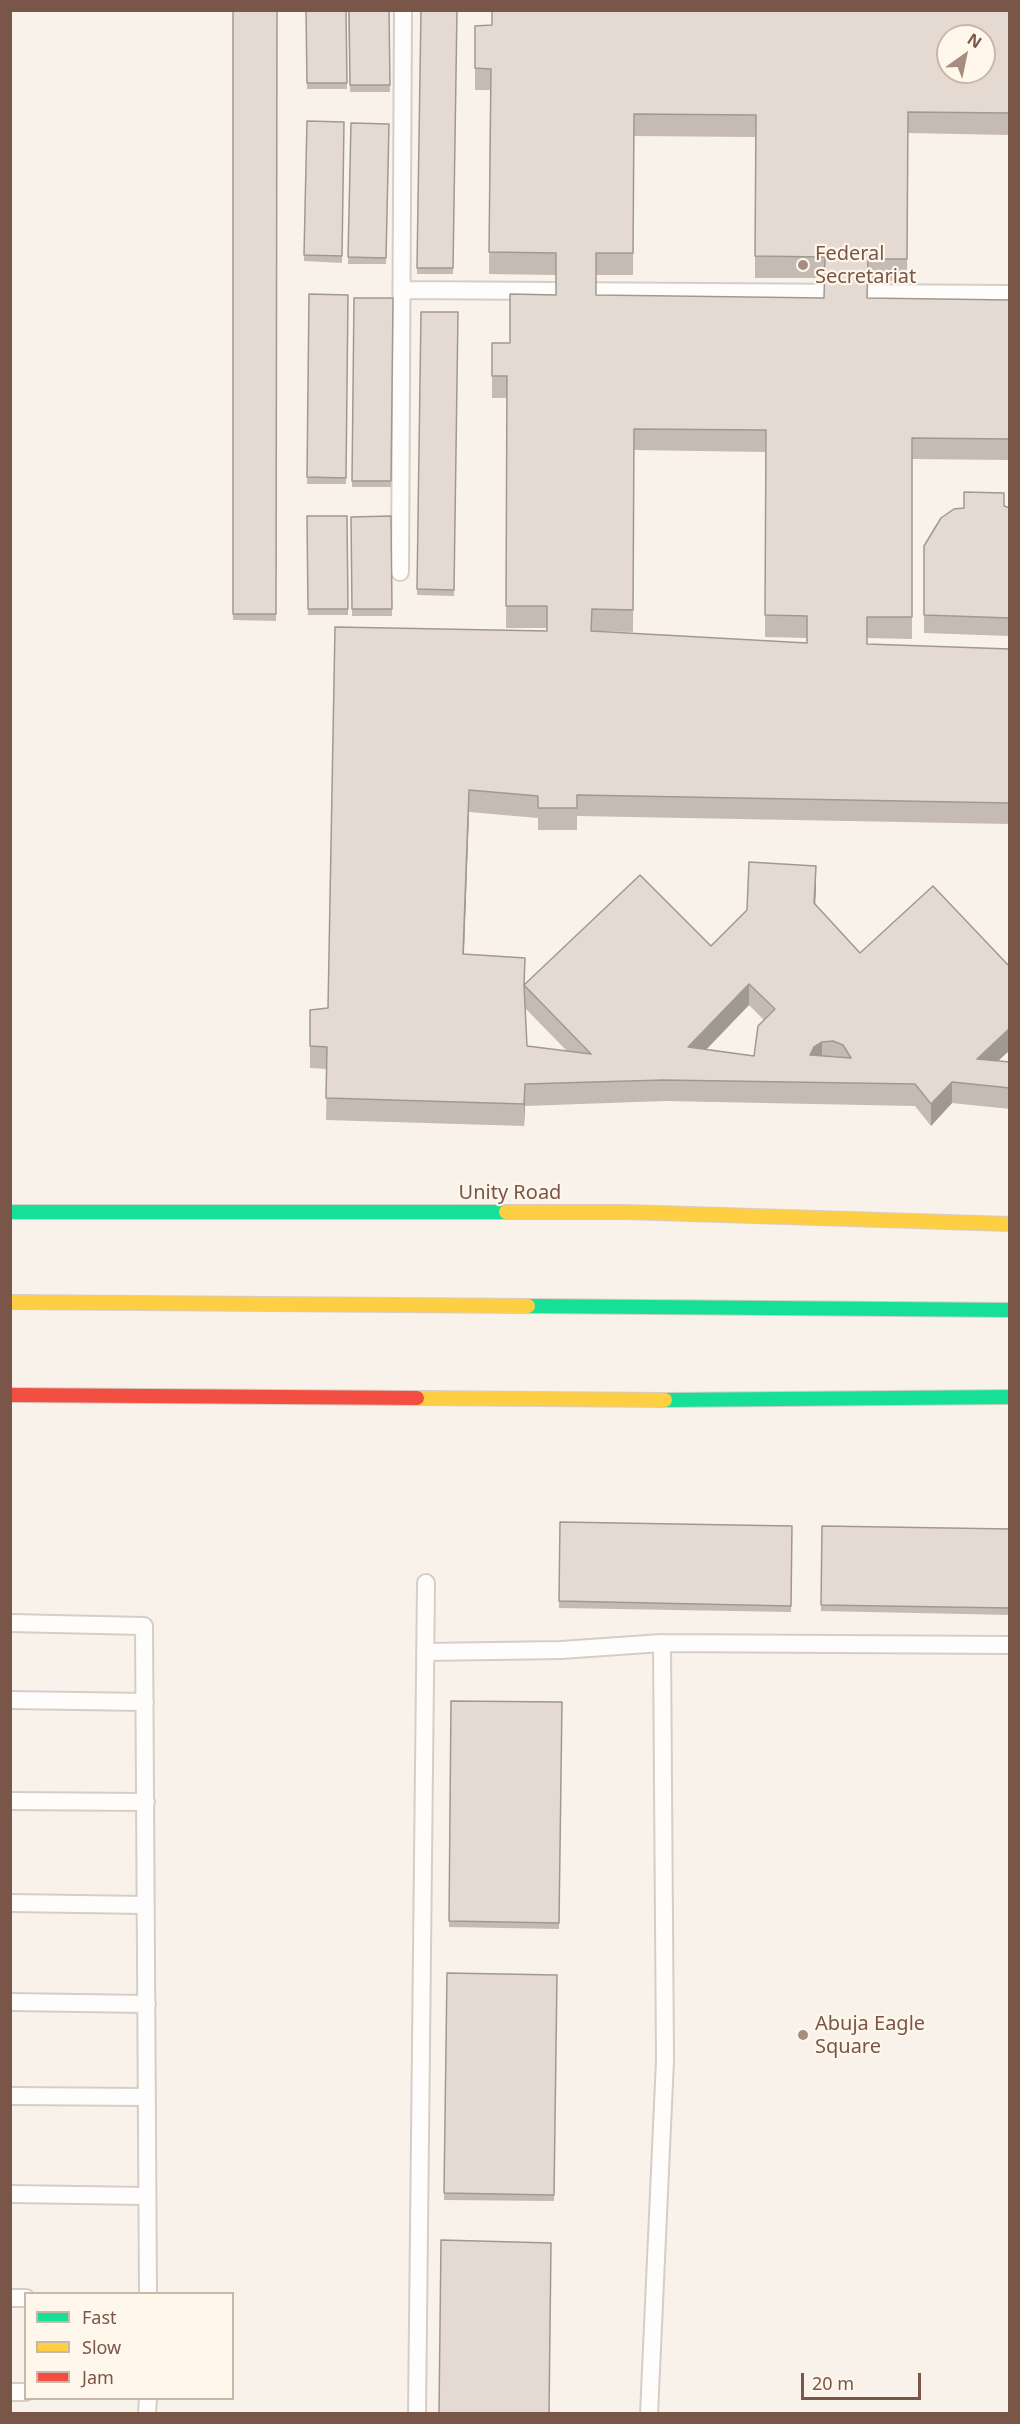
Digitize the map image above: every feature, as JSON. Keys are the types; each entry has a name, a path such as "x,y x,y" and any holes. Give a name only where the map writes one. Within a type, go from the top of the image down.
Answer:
{"street":[{"name":"Unity Road","path":"10,1212 625,1212 1010,1224"},
{"path":"10,1302 1010,1310"},
{"path":"10,1395 616,1400 1010,1397"}],"lane":[{"path":"400,572 403,11"},
{"path":"402,290 1010,294"},
{"path":"417,2414 426,1583"},
{"path":"10,1623 144,1626 148,2292"},
{"path":"425,1652 561,1650 662,1643 1010,1645"},
{"path":"649,2414 665,2060 662,1643"},
{"path":"10,1700 145,1702"},
{"path":"10,1801 146,1802"},
{"path":"10,1903 146,1905"},
{"path":"10,2002 147,2004"},
{"path":"10,2096 147,2097"},
{"path":"10,2194 147,2196"}],"building":[{"path":"233,10 277,10 276,614 233,614"},
{"path":"306,10 346,10 347,83 307,83"},
{"path":"349,10 389,10 390,85 350,85"},
{"path":"421,10 457,10 453,268 417,268"},
{"path":"492,10 1010,10 1010,113 908,112 907,259 868,259 867,298 1010,300 1010,439 912,438 912,617 867,617 867,644 1010,649 1010,803 577,795 577,808 538,808 538,796 469,790 463,954 525,958 524,985 640,875 711,946 747,910 749,862 816,866 814,903 860,953 933,886 1010,967 1010,1028 977,1059 1010,1062 1010,1088 952,1082 931,1104 915,1084 664,1080 525,1084 524,1104 326,1098 327,1047 310,1046 310,1010 328,1008 335,627 547,631 547,606 506,606 507,376 492,376 492,343 510,343 510,294 556,295 556,253 489,252 491,69 475,68 475,26 492,25","holes":["634,114 756,115 755,256 825,257 824,298 596,295 596,253 633,253","634,429 766,430 765,615 807,616 807,643 591,631 592,609 633,610","749,984 775,1009 758,1026 754,1056 688,1047","524,985 591,1054 527,1046","833,1041 843,1045 851,1058 810,1055 814,1047 822,1042"]},
{"path":"307,121 344,122 342,256 304,255"},
{"path":"351,123 389,124 386,258 348,257"},
{"path":"309,294 348,295 346,478 307,477"},
{"path":"354,298 393,298 391,481 352,481"},
{"path":"421,312 458,312 454,590 417,589"},
{"path":"964,492 1004,493 1004,506 1010,508 1010,618 924,615 924,546 941,518 954,509 964,508"},
{"path":"307,516 347,516 348,609 308,609"},
{"path":"391,516 392,609 352,609 351,517"},
{"path":"560,1522 792,1526 791,1606 559,1601"},
{"path":"822,1526 1010,1529 1010,1608 821,1605"},
{"path":"451,1701 562,1702 559,1923 449,1921"},
{"path":"447,1973 557,1975 554,2195 444,2193"},
{"path":"441,2240 551,2243 549,2414 439,2414"}],"traffic: fast":[{"path":"10,1212 506,1212"},
{"path":"528,1306 1010,1310"},
{"path":"665,1400 1010,1397"}],"traffic: slow":[{"path":"506,1212 625,1212 1010,1224"},
{"path":"10,1302 528,1306"},
{"path":"417,1398 665,1400"}],"traffic: jam":[{"path":"10,1395 417,1398"}],"place":[{"name":"Federal Secretariat","path":"803,265"},
{"name":"Abuja Eagle Square","path":"803,2035"}]}
